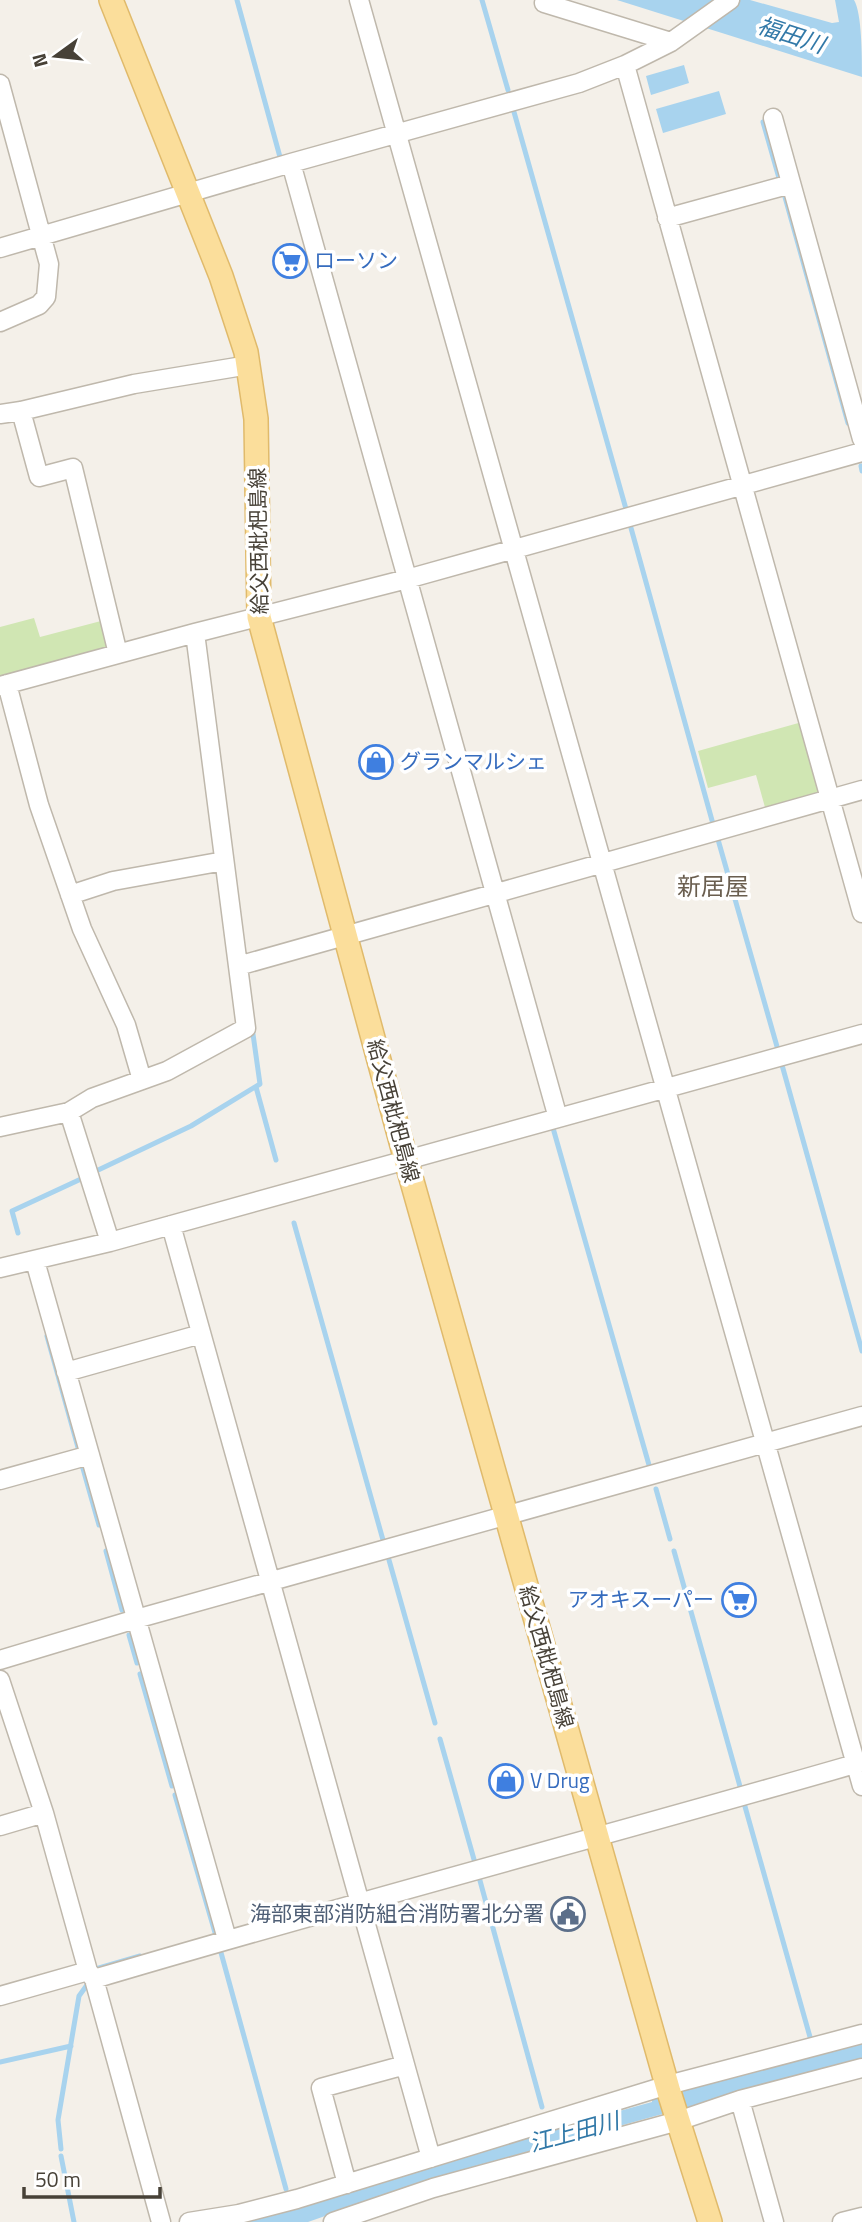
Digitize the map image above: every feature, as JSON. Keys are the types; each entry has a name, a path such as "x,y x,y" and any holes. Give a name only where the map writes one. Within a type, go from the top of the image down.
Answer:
{"main road":[{"name":"給父西枇杷島線","path":"111,0 231,303 249,365 256,419 259,617 406,1160 597,1838 709,2222"}],"street":[{"path":"359,0 765,1443 859,1763 862,1786"},
{"path":"0,248 579,83 625,65 674,39 730,0"},
{"path":"544,3 674,39"},
{"path":"625,65 862,913"},
{"path":"0,84 49,264 46,297 39,305 0,322"},
{"path":"773,118 862,439"},
{"path":"291,163 558,1118"},
{"path":"667,218 792,184"},
{"path":"0,414 134,384 249,365"},
{"path":"21,411 38,477 73,468 118,654"},
{"path":"142,1080 126,1025 82,929 70,895 39,804 4,685 407,579 862,452"},
{"path":"0,1127 69,1112 92,1098 167,1072 246,1028 195,633"},
{"path":"238,966 862,790"},
{"path":"70,895 113,881 224,860"},
{"path":"0,1268 110,1242 862,1034"},
{"path":"69,1112 110,1242"},
{"path":"171,1225 431,2158"},
{"path":"35,1261 227,1939"},
{"path":"66,1372 201,1334"},
{"path":"0,1660 136,1619 862,1416"},
{"path":"0,1479 90,1455"},
{"path":"0,1680 44,1813 160,2222"},
{"path":"0,1996 91,1975 360,1903 859,1763"},
{"path":"0,1826 44,1813"},
{"path":"189,2222 239,2214 347,2184 862,2034"},
{"path":"347,2184 321,2088 405,2065"},
{"path":"333,2222 433,2188 862,2068"},
{"path":"740,2100 774,2222"},
{"path":"842,2222 862,2217"}],"green space":[{"path":"34,618 40,637 101,621 108,647 0,676 0,627"},
{"path":"802,722 822,796 766,811 756,775 708,788 698,751"}],"water":[{"name":"福田川","path":"617,0 750,0 832,23 839,22 835,0 854,0 860,25 862,77"},
{"path":"684,65 689,83 651,95 646,76"},
{"path":"719,91 726,114 663,133 656,109"},
{"name":"江上田川","path":"862,2043 862,2061 436,2177 308,2222 232,2222 434,2162 652,2102 730,2077"}],"waterway":[{"path":"237,0 280,157"},
{"path":"482,0 508,90"},
{"path":"514,112 626,509"},
{"path":"763,122 779,178"},
{"path":"785,197 848,423"},
{"path":"861,466 862,471"},
{"path":"631,528 713,824"},
{"path":"717,836 778,1050"},
{"path":"94,1172 191,1126 260,1084 252,1027"},
{"path":"782,1065 862,1351"},
{"path":"256,1087 276,1160"},
{"path":"553,1128 649,1465"},
{"path":"18,1233 12,1211 81,1179"},
{"path":"294,1223 383,1540"},
{"path":"47,1336 79,1451"},
{"path":"82,1465 99,1525"},
{"path":"656,1489 670,1539"},
{"path":"106,1551 122,1610"},
{"path":"674,1551 741,1790"},
{"path":"389,1560 435,1723"},
{"path":"129,1635 137,1663"},
{"path":"140,1674 172,1786"},
{"path":"440,1739 475,1863"},
{"path":"175,1795 216,1936"},
{"path":"744,1803 810,2037"},
{"path":"479,1877 542,2107"},
{"path":"220,1949 286,2189"},
{"path":"99,1968 140,1956"},
{"path":"61,2149 58,2120 79,1996 87,1985"},
{"path":"0,2062 71,2046"},
{"path":"61,2156 74,2222"}],"place":[{"name":"ローソン","path":"290,261"},
{"name":"グランマルシェ","path":"376,762"},
{"name":"アオキスーパー","path":"739,1600"},
{"name":"V Drug","path":"506,1781"},
{"name":"海部東部消防組合消防署北分署","path":"568,1914"}],"district":[{"name":"新居屋","path":"713,887"}]}
